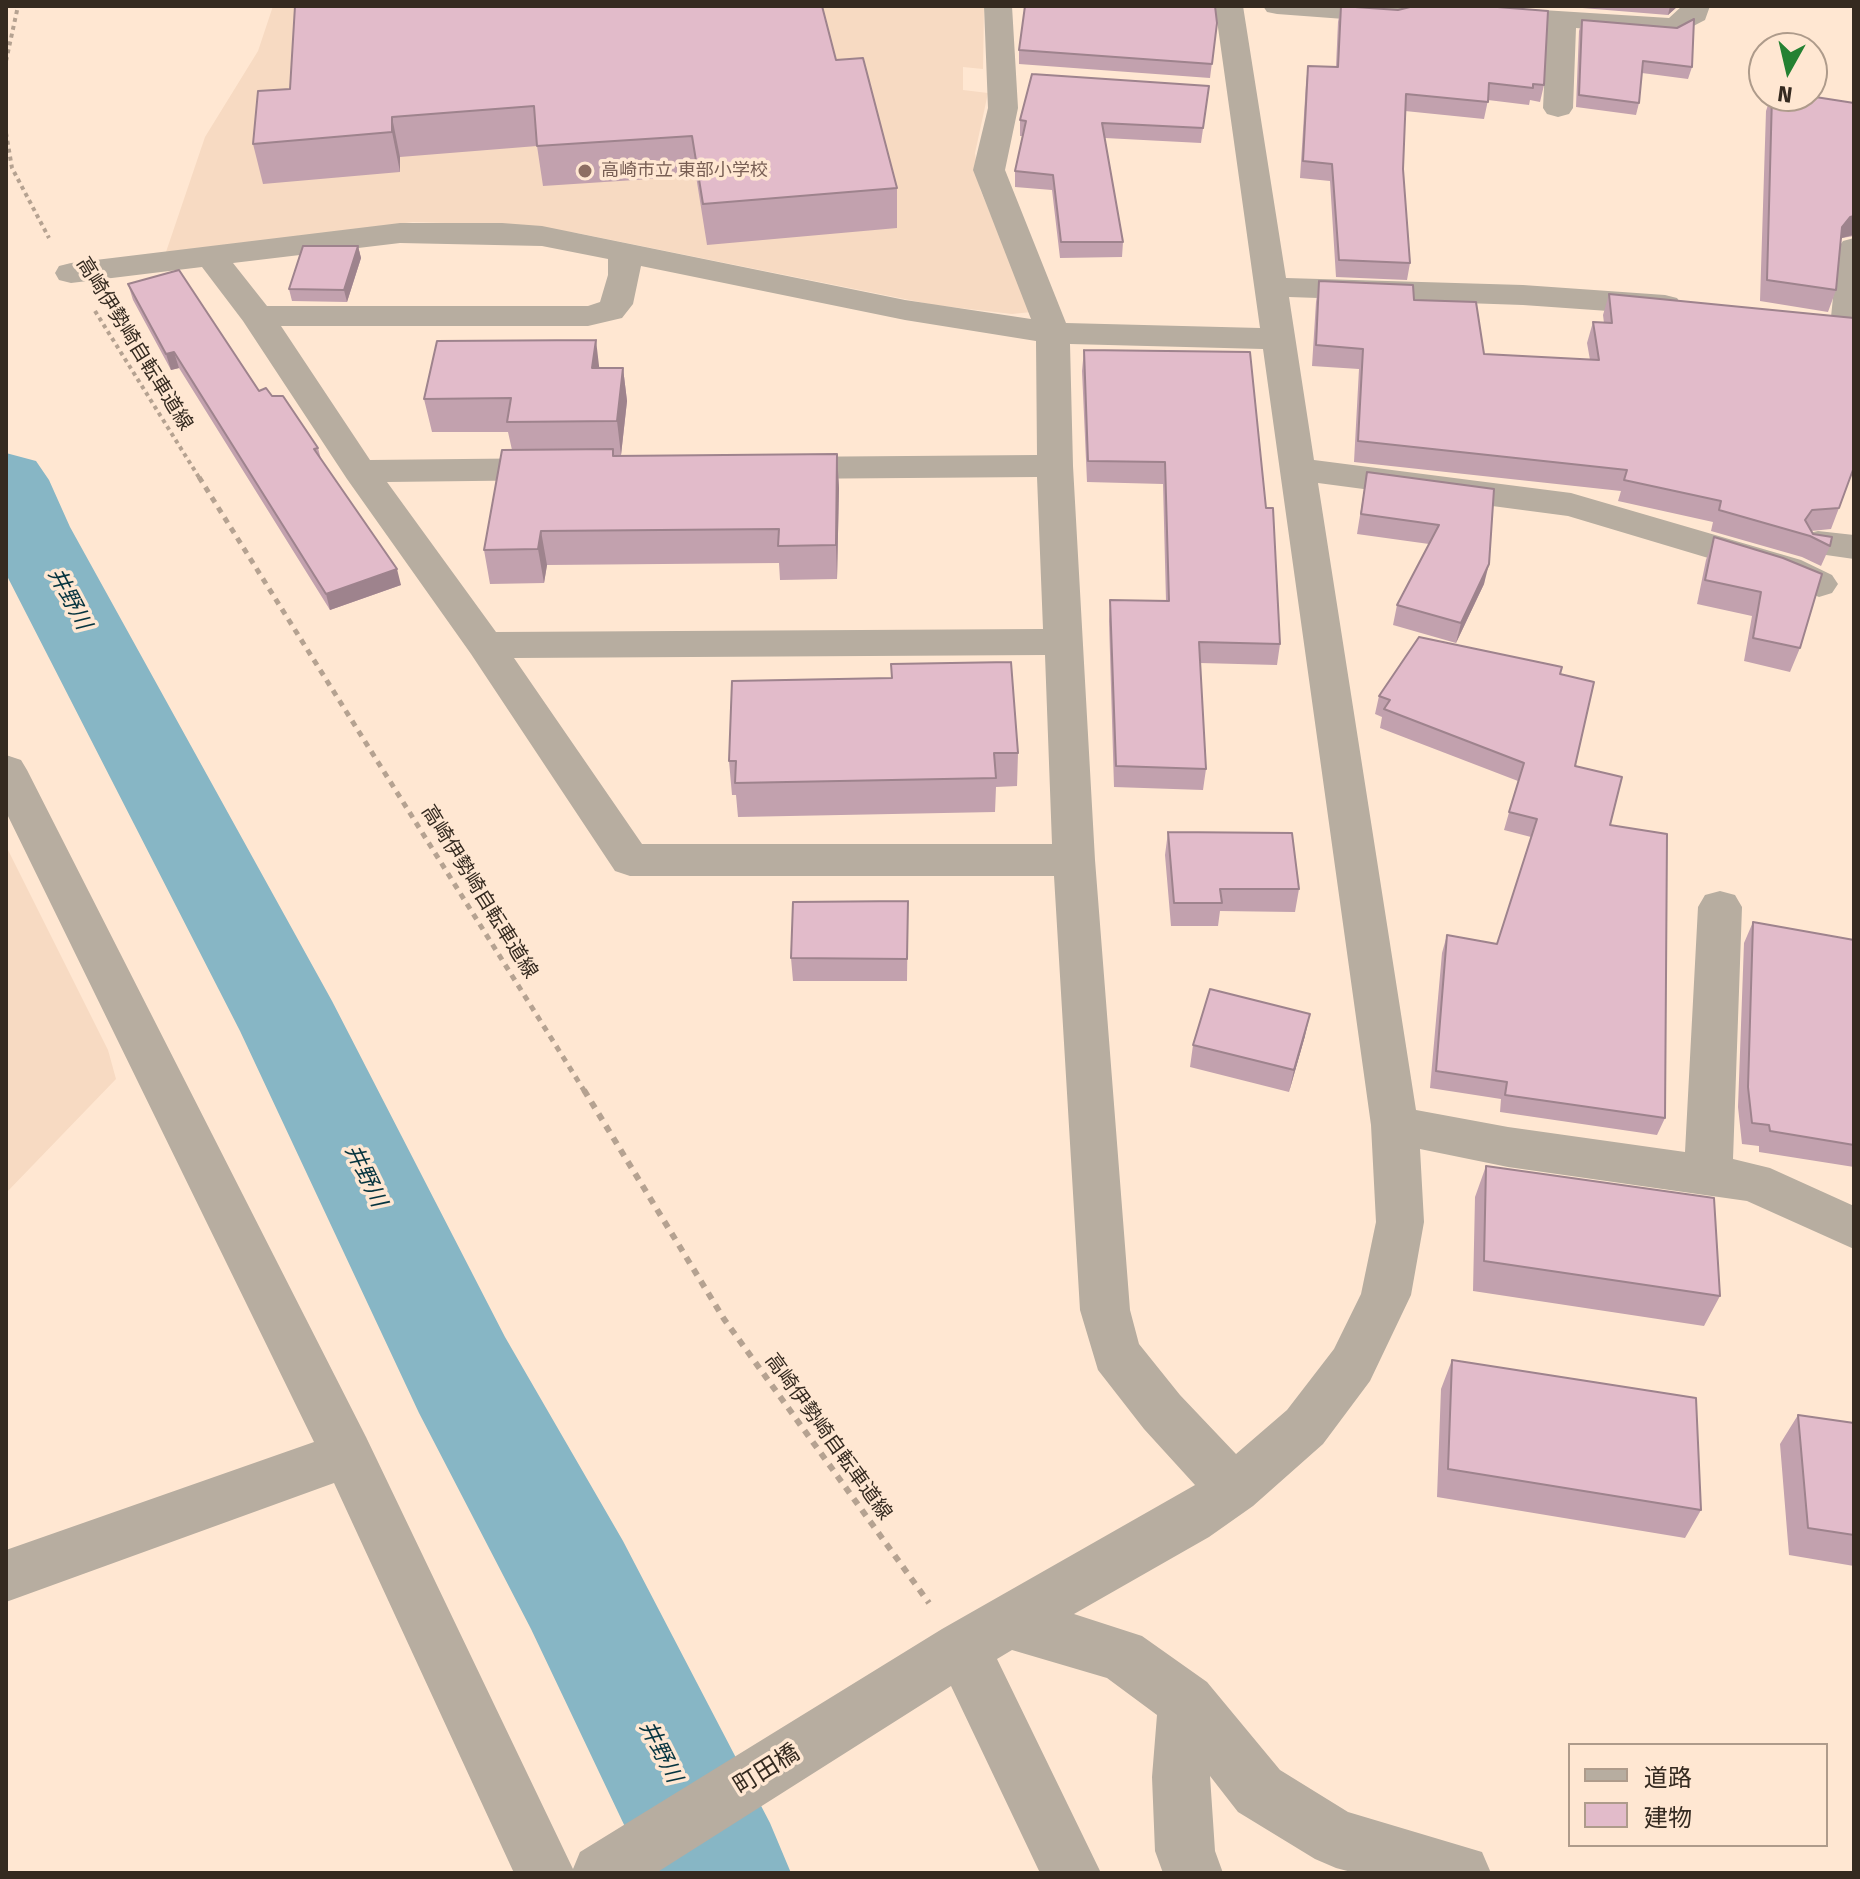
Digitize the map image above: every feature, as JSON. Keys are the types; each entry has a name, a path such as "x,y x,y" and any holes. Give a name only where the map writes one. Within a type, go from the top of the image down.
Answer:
{"street":[{"path":"998,6 1014,76 1003,108 989,170 1053,333 1055,466 1074,860 1105,1310 1116,1354 1162,1412 1234,1489"},
{"name":"町田橋","path":"601,1873 968,1646 1190,1519 1234,1489 1305,1427 1352,1365 1386,1295 1400,1222 1395,1125 1271,287 1227,91 1229,6"},
{"path":"1277,6 1395,15 1428,7"},
{"path":"1458,9 1674,27 1695,14 1696,6"},
{"path":"1558,108 1562,18"},
{"path":"71,273 400,233 542,236 905,310 1053,333 1277,339"},
{"path":"1840,326 1854,248"},
{"path":"257,316 588,316 610,311 616,304 624,275 625,253"},
{"path":"210,255 257,316 360,471 485,645 630,860 1074,860"},
{"path":"1271,287 1523,295 1690,307"},
{"path":"739,468 1055,466"},
{"path":"360,471 597,469"},
{"path":"1296,469 1571,505 1788,569 1819,584"},
{"path":"485,645 1065,642"},
{"path":"6,770 347,1454 545,1873"},
{"path":"1708,1175 1720,907"},
{"path":"1395,1125 1508,1147 1753,1182 1854,1228"},
{"path":"6,1576 347,1454"},
{"path":"1071,1873 968,1646 1122,1655 1187,1702 1259,1791 1336,1838 1461,1873"},
{"path":"1187,1702 1181,1777 1185,1851 1193,1873"}],"path":[{"path":"6,61 18,6"},
{"name":"高崎伊勢崎自転車道線","path":"6,133 12,168 71,273 554,1041 724,1319 968,1646"}],"shaded area":[{"name":"高崎市立 東部小学校","path":"273,6 984,6 983,69 963,67 963,90 988,93 975,153 980,189 1031,312 1012,314 934,305 577,233 508,225 413,222 166,252 205,137 258,51"},
{"path":"6,846 108,1050 116,1079 6,1193"}],"building":[{"path":"295,6 822,6 836,60 863,58 897,188 703,204 692,136 537,146 534,106 392,117 392,132 253,144 258,91 290,89"},
{"path":"1025,6 1215,6 1217,23 1212,64 1019,50"},
{"path":"1341,6 1398,10 1414,6 1485,6 1548,11 1544,85 1533,84 1533,88 1489,83 1488,102 1406,94 1403,169 1410,263 1339,260 1332,164 1303,161 1308,66 1338,67"},
{"path":"1694,19 1692,67 1643,61 1639,103 1579,95 1582,20 1677,28"},
{"path":"1032,74 1209,86 1203,128 1102,123 1123,242 1061,242 1053,175 1015,171 1026,121 1020,120"},
{"path":"1828,99 1854,103 1854,216 1842,227 1836,290 1767,280 1772,112 1828,112"},
{"path":"303,246 358,246 344,290 289,289"},
{"path":"179,270 259,391 266,388 272,396 283,396 318,448 314,449 397,569 326,594 174,352 166,354 128,284"},
{"path":"1319,281 1413,285 1414,300 1476,302 1484,354 1599,360 1593,322 1612,323 1609,294 1854,318 1854,467 1839,508 1812,510 1805,520 1813,534 1832,537 1830,546 1810,536 1719,510 1721,501 1624,480 1627,470 1358,441 1363,349 1316,345"},
{"path":"596,340 592,368 623,368 617,421 507,422 511,398 424,399 437,341"},
{"path":"1084,350 1250,352 1266,508 1273,508 1280,644 1199,642 1206,769 1116,766 1110,600 1169,601 1165,462 1088,461"},
{"path":"613,449 613,456 837,454 836,545 778,546 779,529 541,531 538,549 484,550 502,450"},
{"path":"1367,472 1494,489 1489,564 1461,623 1397,605 1439,525 1361,514"},
{"path":"1714,537 1783,558 1822,574 1800,648 1753,638 1761,592 1705,580"},
{"path":"1419,637 1562,667 1560,674 1594,682 1575,766 1622,777 1610,825 1667,834 1665,1118 1505,1095 1507,1082 1436,1071 1447,935 1497,944 1537,819 1509,812 1524,763 1384,709 1390,700 1379,696"},
{"path":"1011,662 1018,753 994,753 996,778 735,783 736,761 729,761 732,681 892,678 891,664"},
{"path":"1168,832 1292,833 1299,889 1220,889 1222,903 1174,903"},
{"path":"908,901 907,959 791,958 793,902"},
{"path":"1753,922 1854,940 1854,1145 1770,1131 1769,1125 1752,1123 1748,1087"},
{"path":"1210,989 1310,1014 1294,1070 1193,1045"},
{"path":"1486,1166 1714,1198 1720,1296 1484,1261"},
{"path":"1452,1360 1696,1398 1701,1510 1448,1469"},
{"path":"1798,1415 1854,1423 1854,1535 1808,1528"}],"waterway":[{"name":"井野川","path":"6,480 26,527 294,1031 462,1375 577,1585 720,1873"}],"place":[{"name":"高崎市立 東部小学校","path":"585,171"}]}
